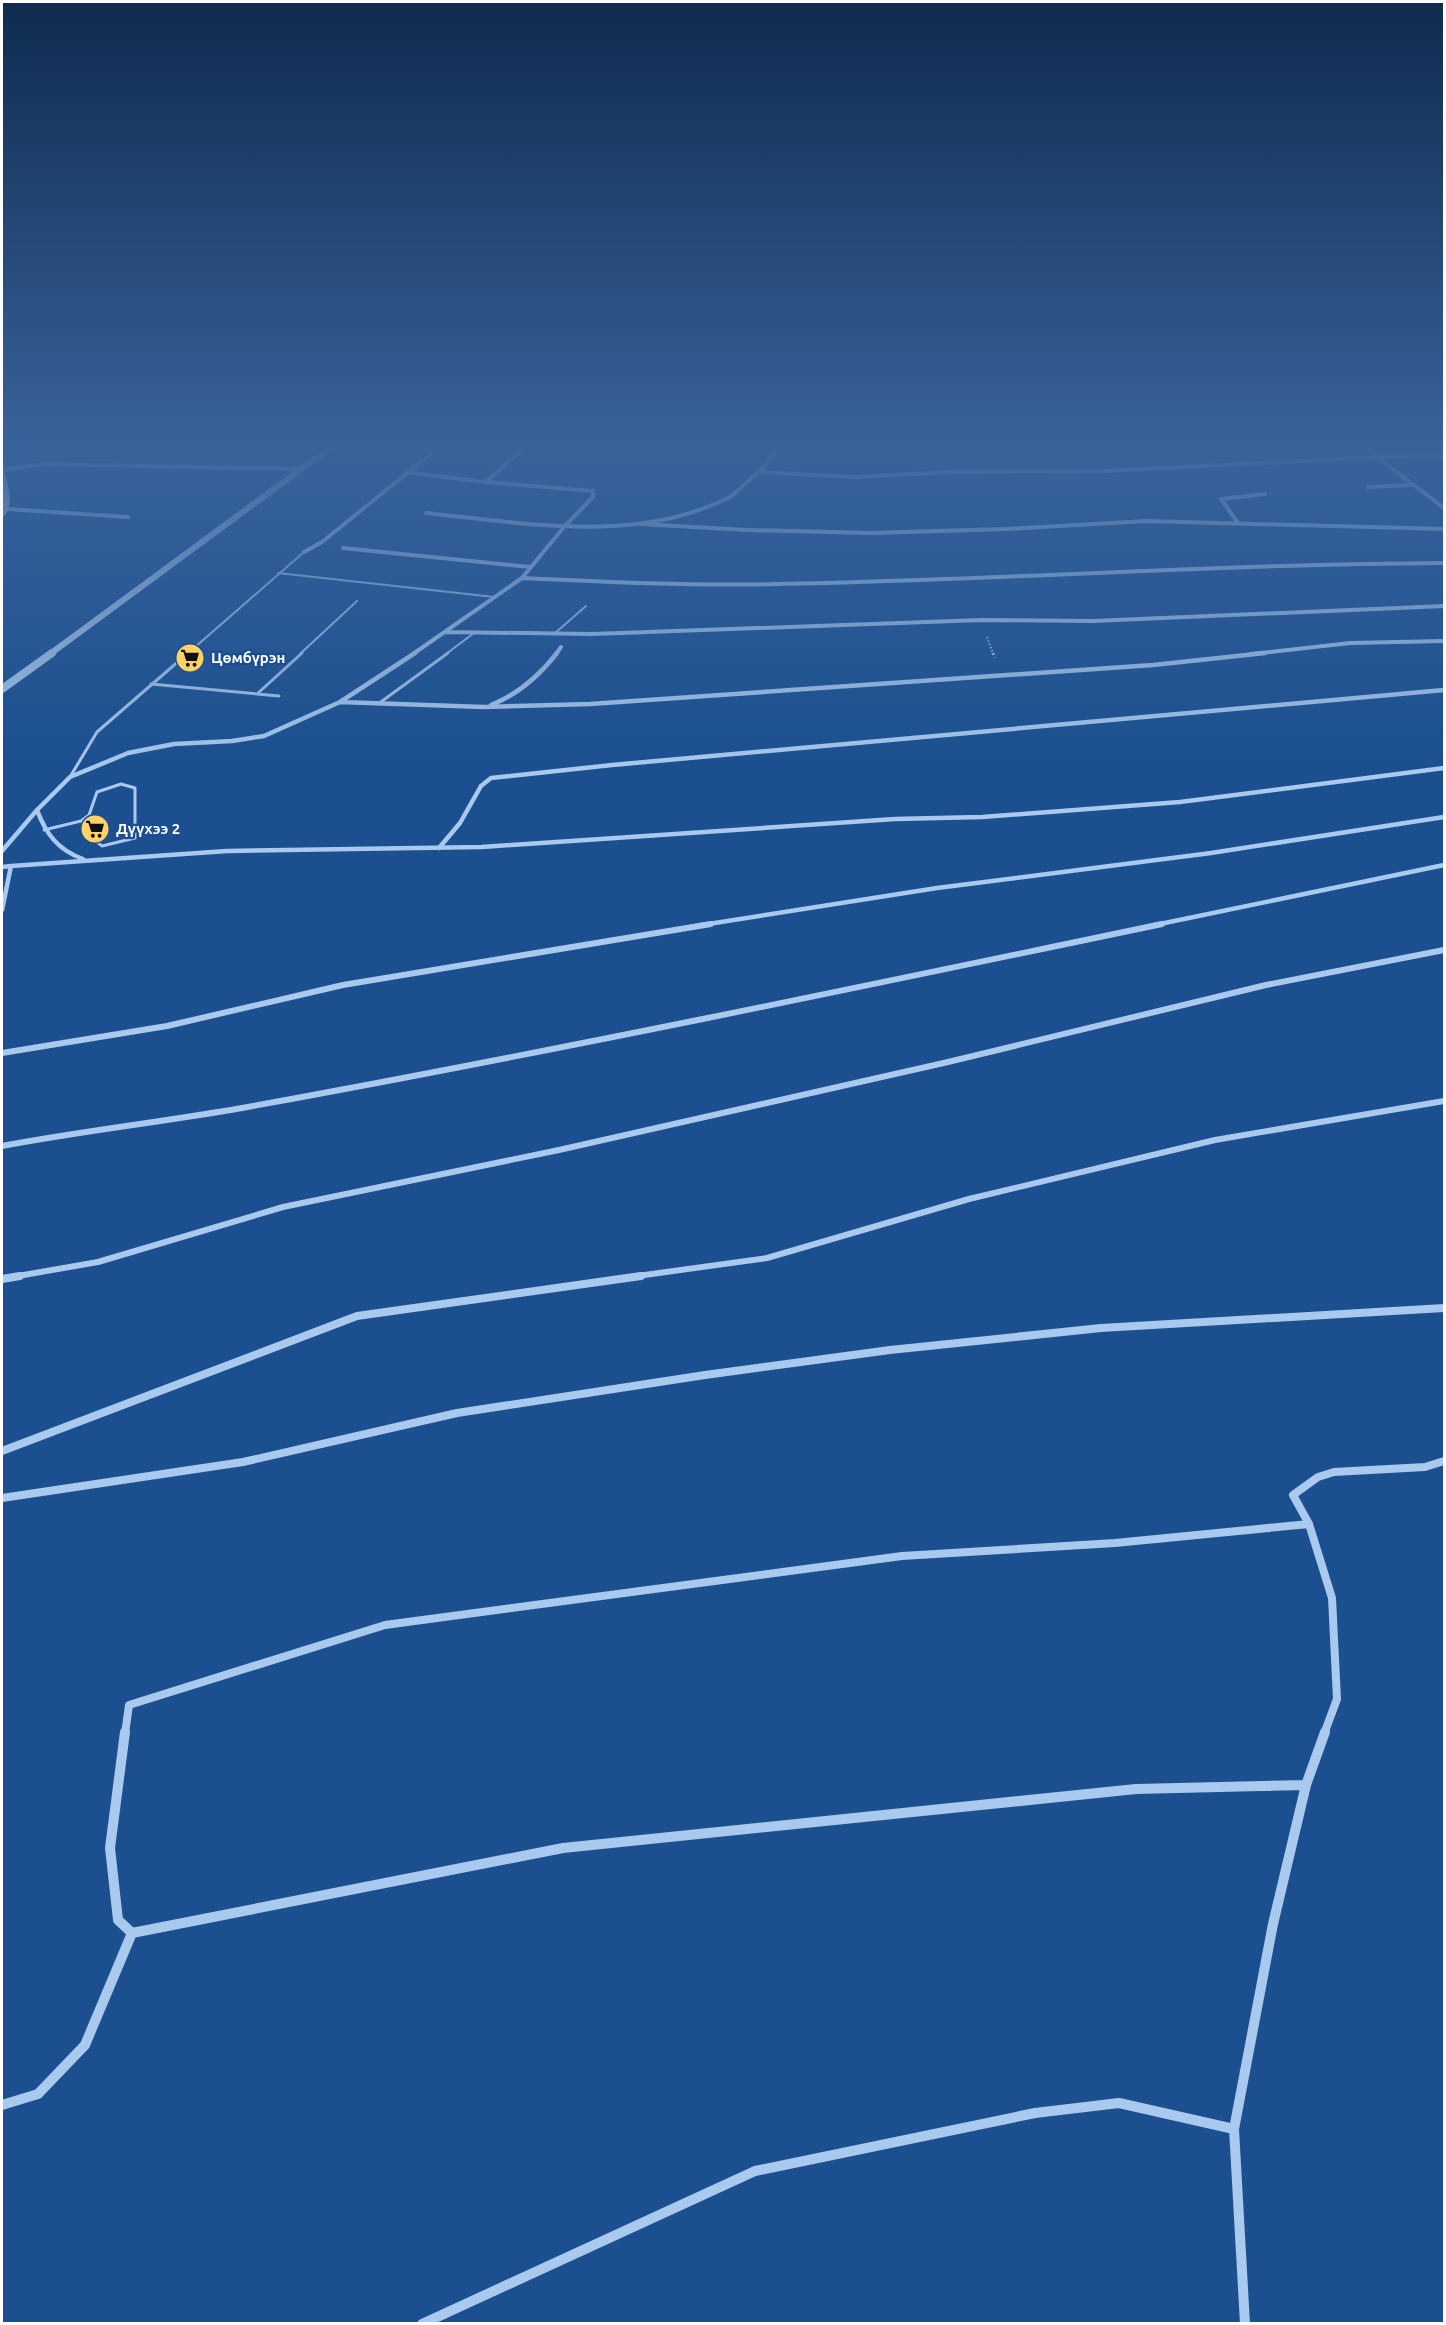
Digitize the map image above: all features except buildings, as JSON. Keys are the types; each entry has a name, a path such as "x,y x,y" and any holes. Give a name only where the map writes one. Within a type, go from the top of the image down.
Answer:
{"street":[{"path":"2,689 187,552"},
{"path":"387,552 530,567"},
{"path":"2,852 37,810 70,777 128,753 174,744 232,741 264,736 340,702 469,617 522,578 542,552"},
{"path":"522,578 660,584 777,584 1294,564 1444,563"},
{"path":"445,632 554,634 981,620 1093,621 1444,606"},
{"path":"340,702 484,707 681,699 1153,665 1350,643 1444,640"},
{"path":"484,707 508,699 540,674 561,647"},
{"path":"439,848 460,823 481,786 491,778 612,765 1444,690"},
{"path":"2,867 227,851 439,848 682,836 1180,802 1444,768"},
{"path":"37,810 44,830 56,847 81,859 92,860"},
{"path":"2,1053 167,1026 343,985 465,963 937,888 1211,853 1444,817"},
{"path":"2,910 11,866"},
{"path":"2,1146 76,1132 240,1108 803,999 1444,866"},
{"path":"2,1279 98,1262 283,1207 570,1148 948,1062 1266,986 1444,950"},
{"path":"2,1451 357,1316 767,1258 969,1199 1215,1140 1444,1101"},
{"path":"2,1498 243,1462 457,1413 705,1375 890,1350 1101,1328 1444,1308"},
{"path":"1245,2324 1233,2129 1274,1924 1306,1785 1337,1699 1332,1598 1309,1524 1293,1495 1318,1477 1334,1472 1425,1467 1444,1461"},
{"path":"132,1933 118,1920 110,1848 129,1705 385,1625 902,1556 1115,1543 1309,1524"},
{"path":"132,1933 563,1848 1136,1789 1306,1785"},
{"path":"2,2105 38,2094 86,2045 132,1933"},
{"path":"422,2324 755,2171 1035,2113 1119,2103 1233,2129"}],"lane":[{"path":"70,777 78,768 84,751 97,732 303,552"},
{"path":"278,573 494,597"},
{"path":"257,694 357,601"},
{"path":"554,634 586,606"},
{"path":"378,704 474,633"},
{"path":"151,684 279,696"},
{"path":"44,830 81,821 89,815 97,792 111,785 127,784 135,788 135,838 125,843 98,844 89,825 81,821"}],"path":[{"path":"981,620 991,651 1007,676"}],"place":[{"name":"Цөмбүрэн","path":"190,658"},
{"name":"Дүүхээ 2","path":"95,829"}]}
